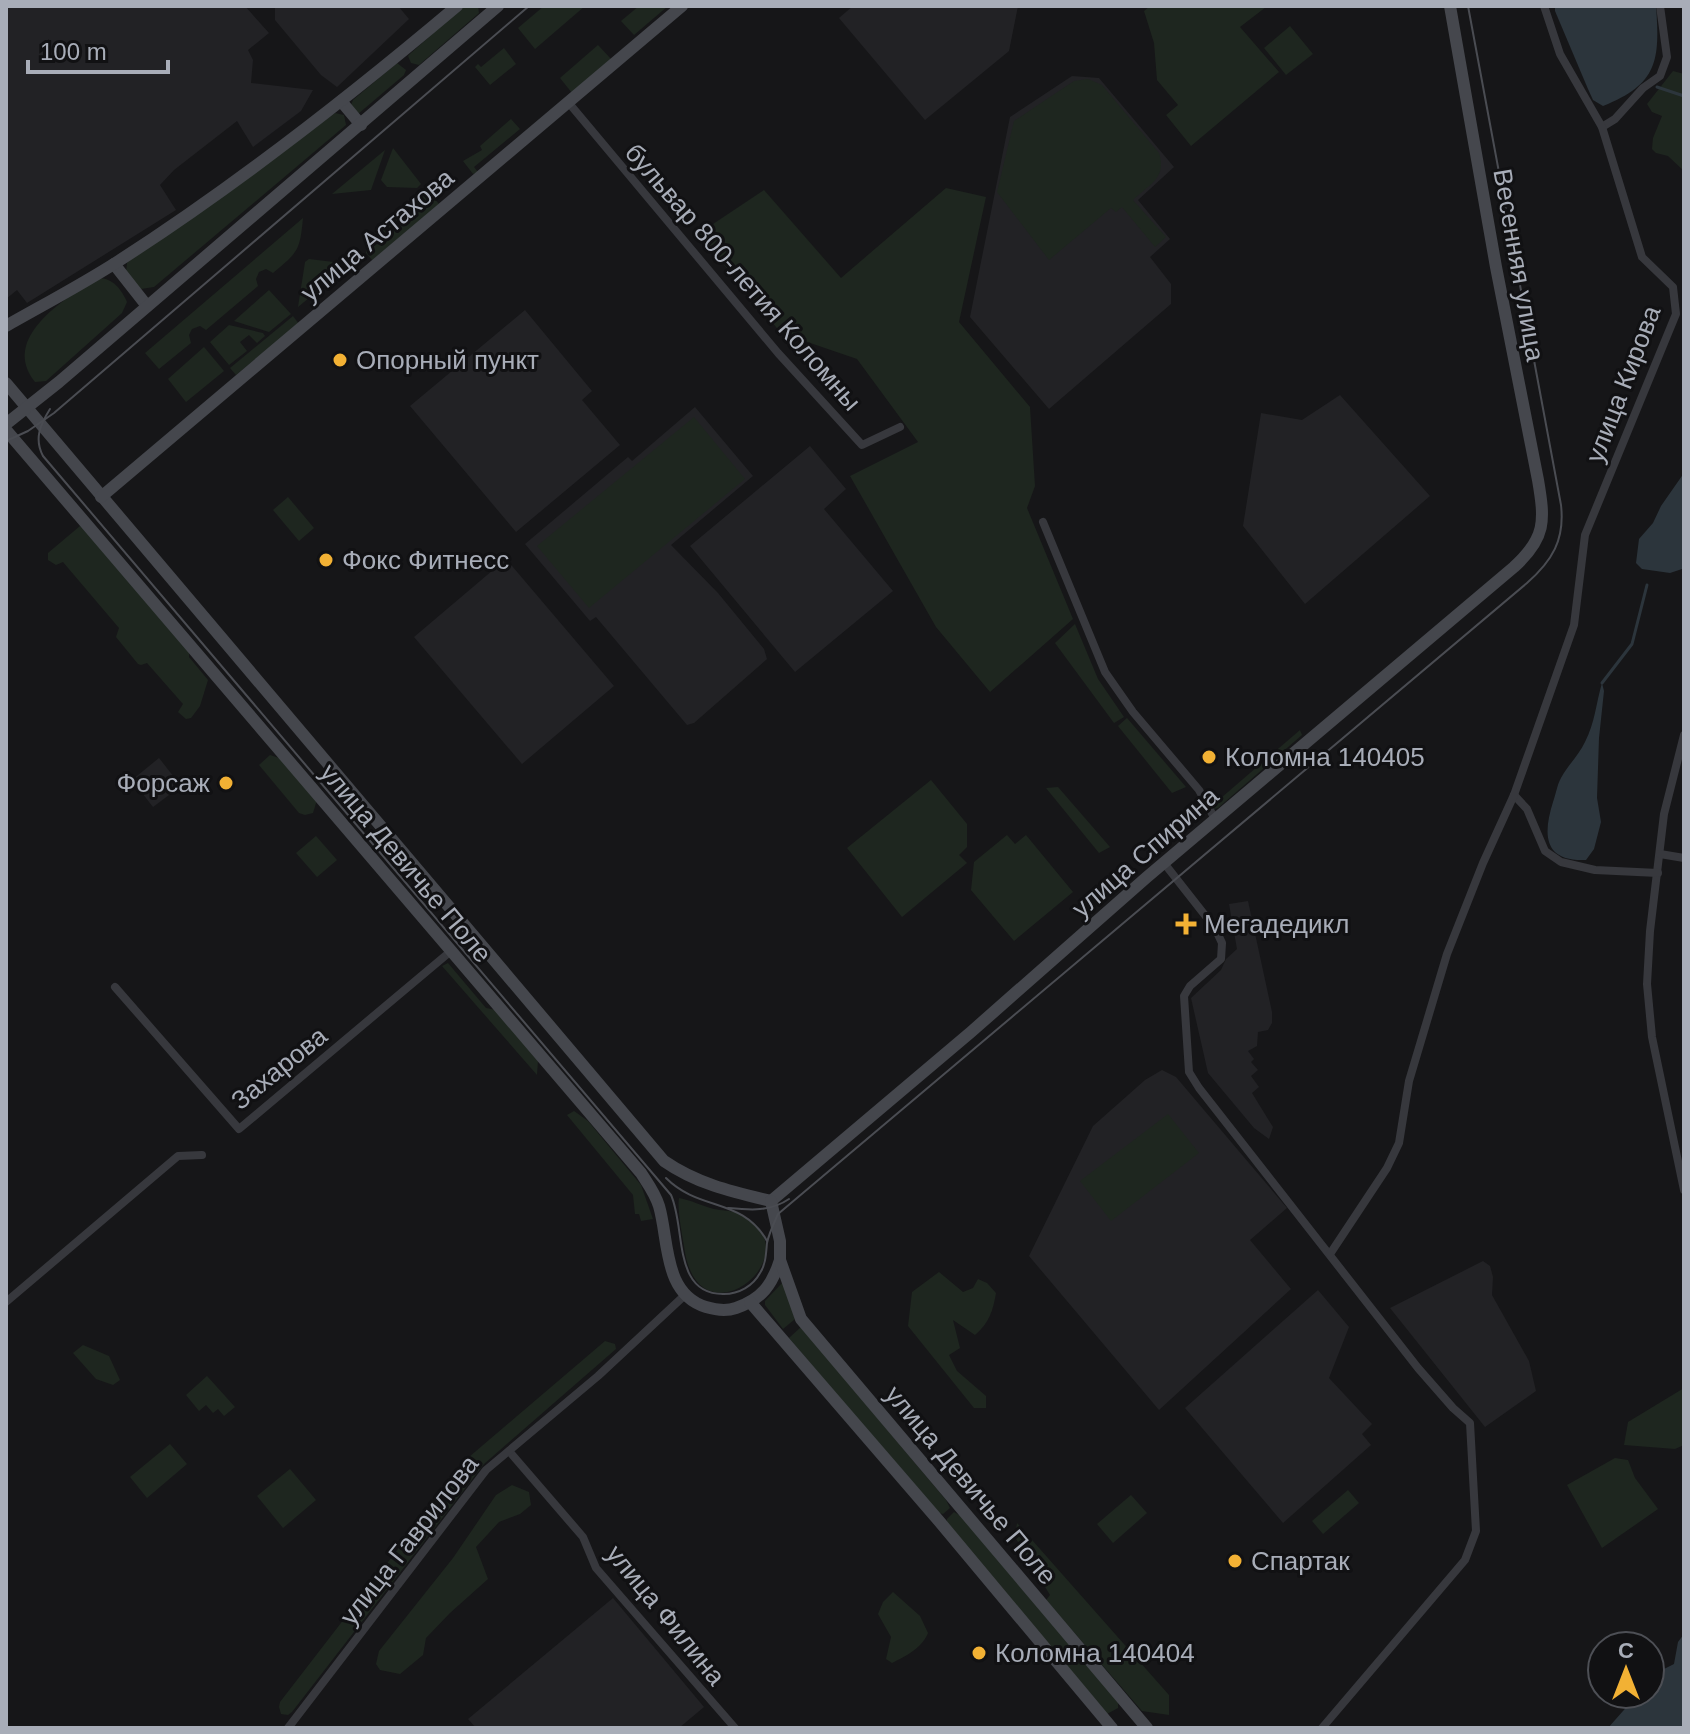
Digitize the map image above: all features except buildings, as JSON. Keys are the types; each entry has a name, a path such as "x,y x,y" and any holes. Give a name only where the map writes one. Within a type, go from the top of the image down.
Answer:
{"main road":[{"path":"6,326 114,264 269,158 457,6"},
{"name":"улица Астахова","path":"101,497 682,6"},
{"name":"Весенняя улица","path":"1450,6 1496,267 1537,472 1542,504 1539,532"},
{"path":"6,426 418,76 489,9"},
{"path":"399,55 418,76"},
{"path":"341,101 361,125"},
{"path":"114,264 147,306"},
{"name":"улица Девичье Поле","path":"6,383 664,1161 717,1188 771,1201 780,1241 780,1260 801,1319 1147,1728"},
{"path":"6,426 35,419"},
{"name":"улица Девичье Поле","path":"6,426 647,1182 658,1202 672,1273 685,1295"},
{"name":"улица Спирина","path":"771,1201 1514,567 1536,544 1539,532"},
{"path":"685,1295 693,1302 732,1310 764,1293 780,1260"},
{"name":"улица Девичье Поле","path":"750,1302 1109,1724"},
{"path":"939,1521 959,1505"},
{"path":"1109,1724 1126,1703"}],"street":[{"name":"улица Кирова","path":"1330,1254 1380,1180 1399,1143 1409,1081 1447,954 1514,795 1574,625 1585,535 1676,314 1673,287 1642,257 1602,127 1560,54 1544,6"},
{"path":"1602,127 1624,111 1643,88 1660,76 1667,57 1660,6"},
{"name":"бульвар 800-летия Коломны","path":"568,102 778,353 862,445 900,427"},
{"path":"1043,522 1105,672 1133,712 1199,790 1215,819"},
{"path":"1684,735 1664,814 1647,984 1652,1037 1684,1190"},
{"path":"1514,795 1527,809 1545,851 1561,862 1595,870 1658,873"},
{"path":"1660,854 1684,858"},
{"path":"1164,863 1215,928 1222,943 1221,959 1190,986 1184,996 1189,1072 1418,1368 1470,1423 1476,1531 1465,1560 1322,1728"},
{"name":"Захарова","path":"115,987 239,1129 451,951"},
{"path":"6,1302 178,1156 202,1155"},
{"name":"улица Гаврилова","path":"288,1728 486,1470 598,1376 685,1295"},
{"name":"улица Филина","path":"509,1451 583,1537 596,1568 735,1728"}],"shaded area":[{"path":"6,6 245,6 269,33 248,50 253,60 251,83 313,90 301,111 253,147 237,121 174,170 160,185 176,210 27,303 17,290 6,299"},
{"path":"275,6 398,6 409,19 337,87 321,75 275,20"},
{"path":"464,6 478,6 479,13 419,65 411,63 408,56"},
{"path":"544,6 585,6 535,49 518,28"},
{"path":"639,6 668,6 634,35 621,21"},
{"path":"853,6 1018,6 1009,51 925,120 839,18"},
{"path":"1150,6 1266,7 1240,27 1279,72 1191,146 1166,115 1178,105 1157,80 1154,43 1144,11"},
{"path":"1555,6 1656,6 1655,56 1645,79 1621,98 1603,106 1593,100"},
{"path":"1290,26 1313,54 1286,75 1264,48"},
{"path":"598,45 611,59 572,93 560,78"},
{"path":"504,48 516,64 490,85 475,67 478,64 481,67"},
{"path":"397,63 406,70 404,75 358,114 351,105 353,100"},
{"path":"1673,71 1684,74 1684,171 1668,156 1652,149 1662,116 1652,112 1647,104"},
{"path":"1072,76 1099,78 1174,167 1138,200 1170,239 1150,257 1171,284 1171,304 1049,409 970,317 1010,117"},
{"path":"1088,79 1102,85 1159,153 1159,175 1133,200 1166,237 1155,247 1122,207 1116,212 1111,208 1049,260 997,192 1014,121 1074,81"},
{"path":"335,113 344,115 346,125 154,287 141,289 126,273 127,263 131,259"},
{"path":"511,119 520,129 474,167 478,172 473,174 463,161 482,150 480,146"},
{"path":"393,148 421,184 417,188 387,187 381,180"},
{"path":"385,150 371,190 332,194"},
{"path":"946,188 986,197 959,322 1030,407 1035,486 1027,508 1073,619 990,692 936,627 850,476 918,442 857,359 781,333 698,234 764,190 841,278"},
{"path":"420,195 432,196 439,204 373,261 366,253 369,238"},
{"path":"303,218 299,244 288,260 273,273 266,269 259,272 256,279 258,286 206,330 200,326 192,329 189,335 191,343 159,369 145,353"},
{"path":"309,259 350,264 298,307 305,262"},
{"path":"98,278 112,282 122,293 127,302 122,313 46,381 35,382 26,366 25,351 30,336 53,309"},
{"path":"269,290 291,314 269,332 234,321"},
{"path":"525,310 592,391 582,400 620,445 516,532 410,406"},
{"path":"293,316 299,324 236,375 230,368"},
{"path":"229,325 265,336 257,343 249,335 240,342 247,351 229,365 210,342"},
{"path":"204,347 224,371 186,402 168,379"},
{"path":"1340,395 1430,496 1305,604 1243,526 1261,413 1302,420"},
{"path":"695,407 753,476 671,545 718,593 764,649 767,659 694,723 687,725 596,617 590,621 525,544 628,457 632,461"},
{"path":"694,417 745,479 589,608 537,546"},
{"path":"810,446 846,489 824,509 893,591 795,672 690,546"},
{"path":"1684,473 1682,569 1670,573 1642,569 1636,563 1639,539 1653,523"},
{"path":"288,497 314,528 299,541 273,510"},
{"path":"80,526 89,531 189,649 189,657 208,680 200,706 191,718 186,719 178,712 183,704 147,663 138,664 116,637 119,628 63,562 56,565 48,560 48,553"},
{"path":"506,559 614,686 522,764 414,637"},
{"path":"1075,624 1098,679 1124,717 1114,723 1055,643"},
{"path":"1602,683 1597,798 1601,822 1594,849 1586,860 1572,859 1554,851 1548,825 1560,781 1588,735"},
{"path":"1127,718 1186,787 1172,793 1118,726"},
{"path":"1300,730 1302,735 1214,809 1214,804"},
{"path":"270,755 282,759 317,800 313,813 299,813 259,765"},
{"path":"159,758 181,786 153,807 132,780"},
{"path":"931,780 967,824 967,847 959,855 967,863 902,917 847,848"},
{"path":"1058,787 1110,847 1099,853 1046,788"},
{"path":"1007,835 1015,844 1026,835 1073,892 1014,941 971,890 974,862"},
{"path":"316,836 337,860 317,877 296,853"},
{"path":"1248,901 1272,1012 1268,1030 1258,1032 1257,1046 1248,1051 1254,1059 1251,1062 1258,1070 1251,1076 1259,1087 1252,1093 1273,1127 1269,1139 1254,1128 1208,1073 1191,998 1221,970 1226,959 1237,949 1229,904"},
{"path":"448,963 486,1008 496,1010 538,1061 537,1075 442,966"},
{"path":"1162,1070 1176,1077 1287,1208 1250,1240 1291,1289 1159,1410 1029,1256 1093,1126 1145,1080"},
{"path":"574,1111 588,1121 641,1185 653,1219 641,1221 639,1214 635,1214 633,1195 567,1115"},
{"path":"1168,1114 1199,1153 1111,1221 1080,1181"},
{"path":"679,1198 738,1213 760,1229 766,1249 760,1268 747,1283 728,1292 709,1291 693,1277 684,1246"},
{"path":"1483,1261 1490,1266 1493,1277 1492,1295 1529,1361 1536,1391 1485,1427 1390,1308"},
{"path":"939,1272 963,1292 973,1288 978,1279 996,1293 990,1316 975,1335 953,1320 960,1348 949,1355 957,1371 986,1396 986,1408 974,1408 908,1326 912,1292"},
{"path":"783,1282 795,1319 783,1329 765,1301"},
{"path":"1318,1290 1349,1327 1329,1378 1372,1424 1362,1434 1371,1445 1283,1523 1185,1408"},
{"path":"801,1327 946,1500 950,1508 943,1514 936,1512 789,1338"},
{"path":"605,1341 615,1344 616,1349 484,1464 292,1712 281,1714 280,1702 469,1457"},
{"path":"83,1345 109,1356 120,1380 113,1385 96,1379 73,1353"},
{"path":"207,1376 235,1407 224,1416 218,1409 213,1413 206,1405 199,1411 186,1395"},
{"path":"1684,1388 1684,1445 1675,1449 1624,1445 1628,1422"},
{"path":"170,1444 187,1464 147,1498 130,1477"},
{"path":"1615,1458 1628,1460 1635,1478 1658,1509 1602,1548 1567,1485"},
{"path":"290,1469 316,1500 283,1528 257,1496"},
{"path":"512,1485 529,1492 531,1505 520,1514 499,1522 476,1547 488,1579 426,1638 423,1655 400,1674 380,1670 376,1664 379,1651 453,1558 496,1495"},
{"path":"1348,1490 1359,1503 1323,1534 1312,1521"},
{"path":"1131,1495 1147,1513 1113,1543 1097,1524"},
{"path":"954,1512 961,1516 1118,1702 1118,1708 1107,1714 947,1524 947,1519"},
{"path":"1017,1523 1169,1695 1169,1715 1142,1711 1046,1600 1050,1595 1015,1537"},
{"path":"893,1592 920,1616 928,1633 918,1647 892,1663 886,1659 891,1637 878,1614 883,1602"},
{"path":"613,1598 704,1707 679,1728 476,1728 468,1719"},
{"path":"1684,1634 1684,1728 1608,1728 1624,1710 1666,1710 1666,1668 1674,1664 1678,1642"}],"waterway":[{"path":"1657,87 1684,96"},
{"path":"1602,683 1632,644 1647,585"}],"tram line":[{"path":"6,441 28,431 54,413 529,6"},
{"path":"50,409 39,432 43,456 671,1195 688,1272 696,1284 707,1291 735,1293 749,1285 762,1270 768,1239 778,1214 1527,583 1550,558 1559,539 1561,505 1468,6"},
{"path":"666,1178 693,1196 745,1217 767,1241"},
{"path":"728,1208 767,1208 789,1199"}],"place":[{"name":"Опорный пункт","path":"340,360"},
{"name":"Фокс Фитнесс","path":"326,560"},
{"name":"Коломна 140405","path":"1209,757"},
{"name":"Форсаж","path":"226,783"},
{"name":"Мегадедикл","path":"1186,924"},
{"name":"Спартак","path":"1235,1561"},
{"name":"Коломна 140404","path":"979,1653"}]}
